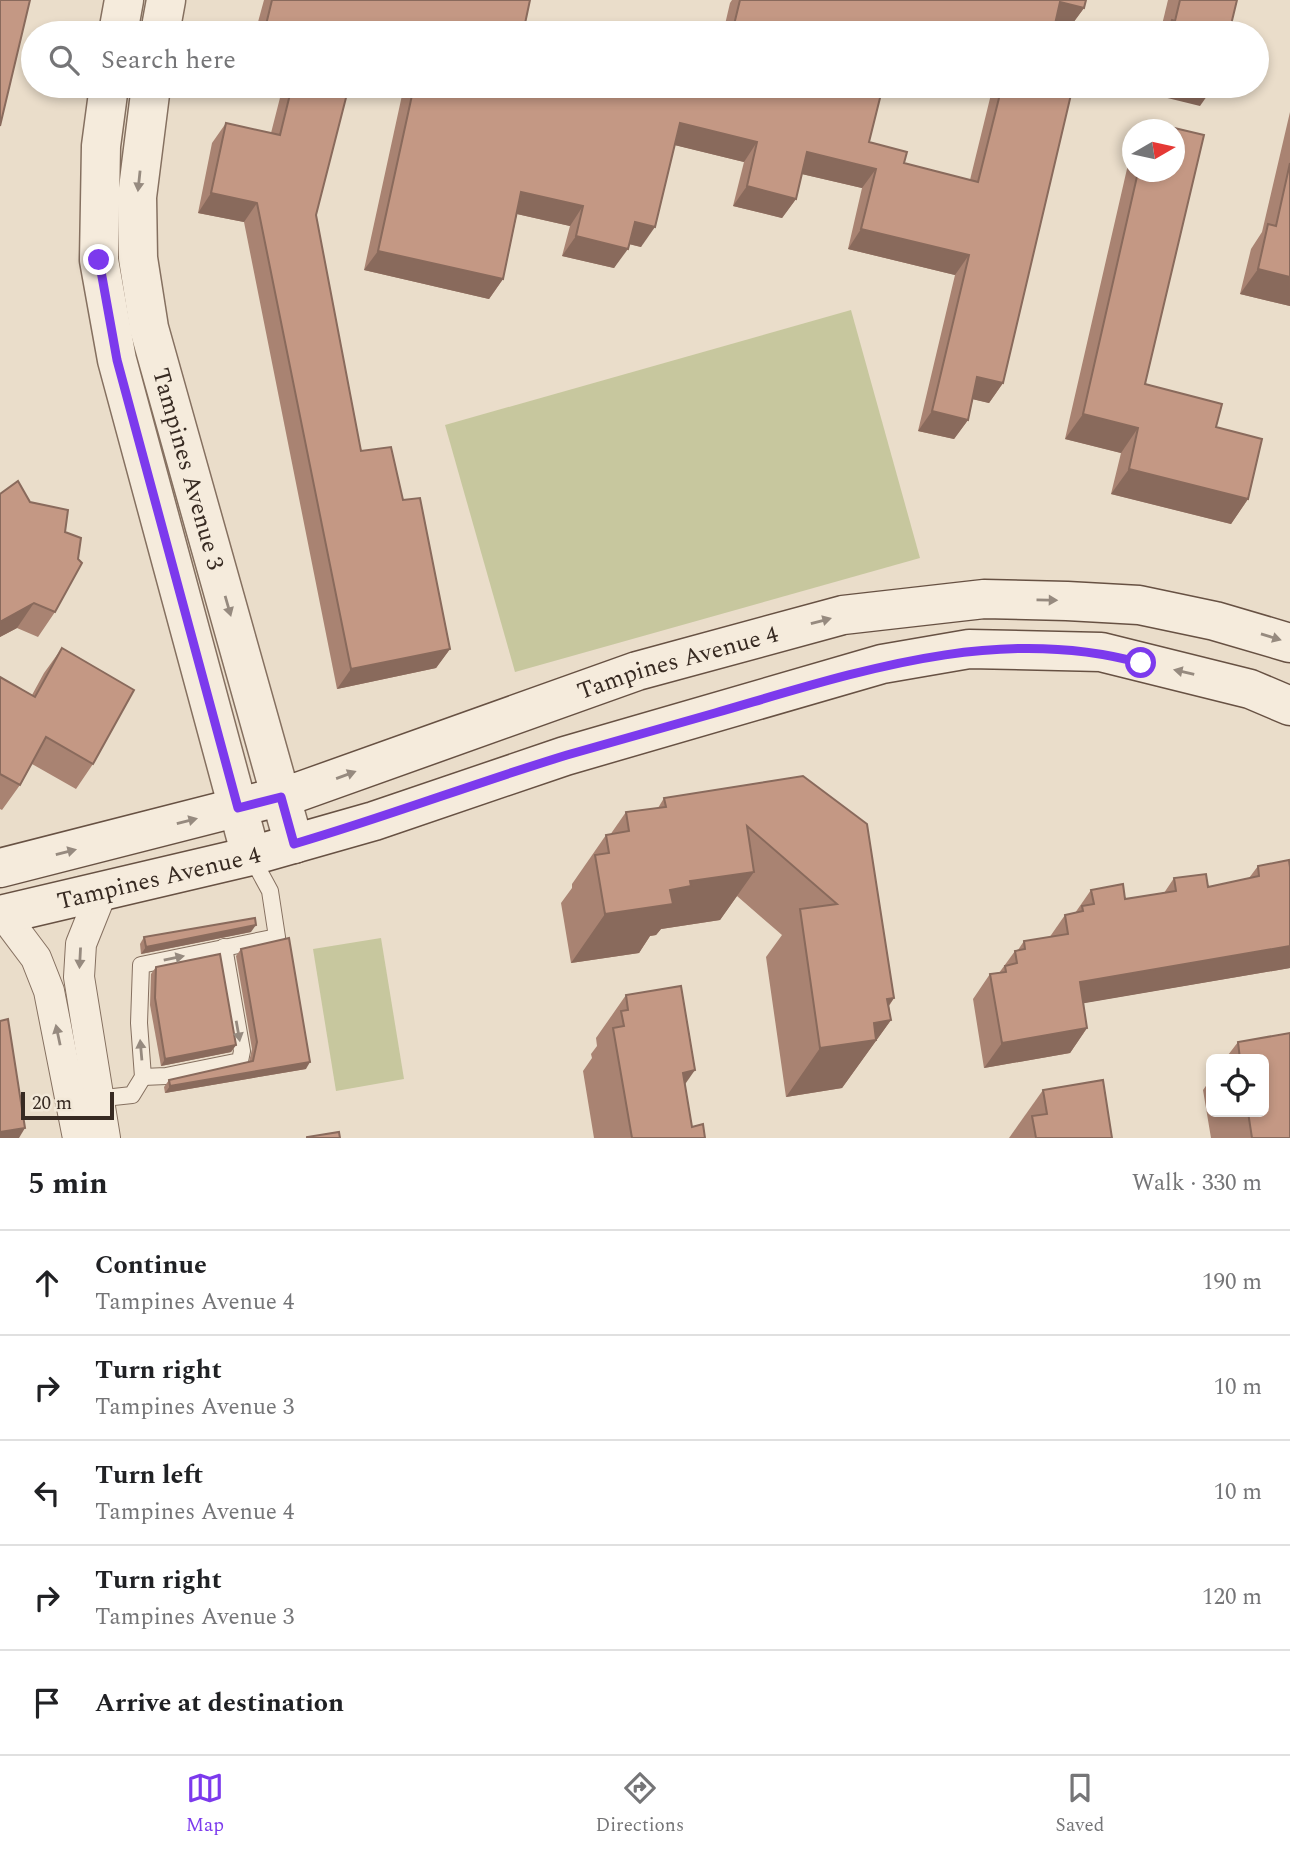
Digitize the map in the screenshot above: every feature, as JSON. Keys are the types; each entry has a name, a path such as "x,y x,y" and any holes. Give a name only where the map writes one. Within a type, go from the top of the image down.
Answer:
{"main road":[{"path":"120,21 124,0"},
{"path":"162,21 166,0"},
{"name":"Tampines Avenue 3","path":"107,98 101,146 99,260 110,323 120,373 251,856"},
{"name":"Tampines Avenue 3","path":"149,98 137,197 138,258 149,328 294,844"},
{"name":"Tampines Avenue 4","path":"0,868 281,797 638,671 843,615 984,599 1067,601 1152,608 1215,621 1290,643"},
{"name":"Tampines Avenue 4","path":"1,915 101,894 251,856 374,821 565,756 870,668 969,649 1101,652 1250,689 1290,706"}],"street":[{"path":"78,1138 85,1100 79,977 81,944 101,894"},
{"path":"1,915 36,958 85,1100 105,1138"}],"lane":[{"path":"85,1100 132,1096 143,1077 138,974 141,965 277,937 270,891 251,856"},
{"path":"143,1077 166,1076 240,1061 242,1051 224,947"}],"green space":[{"path":"851,310 920,558 515,672 445,425"},
{"path":"381,938 404,1079 336,1091 313,949"}],"building":[{"path":"0,0 30,0 25,21 21,21 21,38 0,126"},
{"path":"272,0 530,0 526,21 267,21"},
{"path":"740,0 1086,0 1084,8 1060,2 1056,21 735,21"},
{"path":"1180,0 1237,0 1232,21 1175,21"},
{"path":"289,98 346,98 316,215 361,451 391,447 403,500 420,498 450,649 351,669 257,203 211,193 226,123 280,135"},
{"path":"411,98 880,98 869,142 907,152 904,163 978,182 999,98 1070,98 1003,383 977,377 968,420 932,411 969,255 861,229 876,169 807,152 796,199 747,186 757,142 680,123 655,227 635,222 628,249 576,236 583,206 521,192 503,279 378,251"},
{"path":"1185,131 1204,135 1145,384 1222,404 1216,427 1262,439 1248,499 1129,469 1138,428 1083,414 1136,182 1185,182"},
{"path":"1290,163 1290,277 1258,269 1268,224 1276,226"},
{"path":"18,481 30,502 68,510 65,532 81,538 78,559 82,563 55,612 34,603 0,622 0,494"},
{"path":"62,648 134,690 93,764 46,737 20,785 0,774 0,677 35,697"},
{"path":"803,776 867,824 894,998 887,999 891,1020 874,1023 876,1040 820,1048 800,909 837,904 747,826 754,872 690,881 691,886 670,890 673,904 605,914 595,855 609,853 606,835 629,831 626,812 666,807 664,798"},
{"path":"1289,860 1290,946 1080,982 1087,1028 1002,1043 990,974 1006,972 1005,966 1017,963 1015,951 1025,949 1024,941 1068,934 1065,915 1083,911 1082,906 1094,904 1091,890 1123,884 1125,899 1176,891 1174,878 1206,874 1208,887 1259,876 1258,866"},
{"path":"255,918 256,925 146,947 144,937"},
{"path":"289,938 310,1062 170,1086 169,1080 253,1061 257,1042 241,949"},
{"path":"220,954 236,1045 165,1059 155,998 156,967"},
{"path":"681,986 695,1070 683,1073 692,1127 703,1124 705,1138 632,1138 613,1028 624,1026 621,1011 628,1010 626,995"},
{"path":"8,1019 25,1128 0,1132 0,1021"},
{"path":"1290,1033 1290,1138 1252,1138 1249,1117 1269,1117 1269,1054 1239,1054 1238,1042"},
{"path":"1103,1080 1112,1138 1036,1138 1032,1116 1047,1114 1043,1090"},
{"path":"339,1132 340,1138 307,1138 307,1137"}],"route":[{"path":"99,260 117,360 238,808 281,797 294,844 374,821 565,756 882,664 969,649 1101,652 1141,663"}]}
